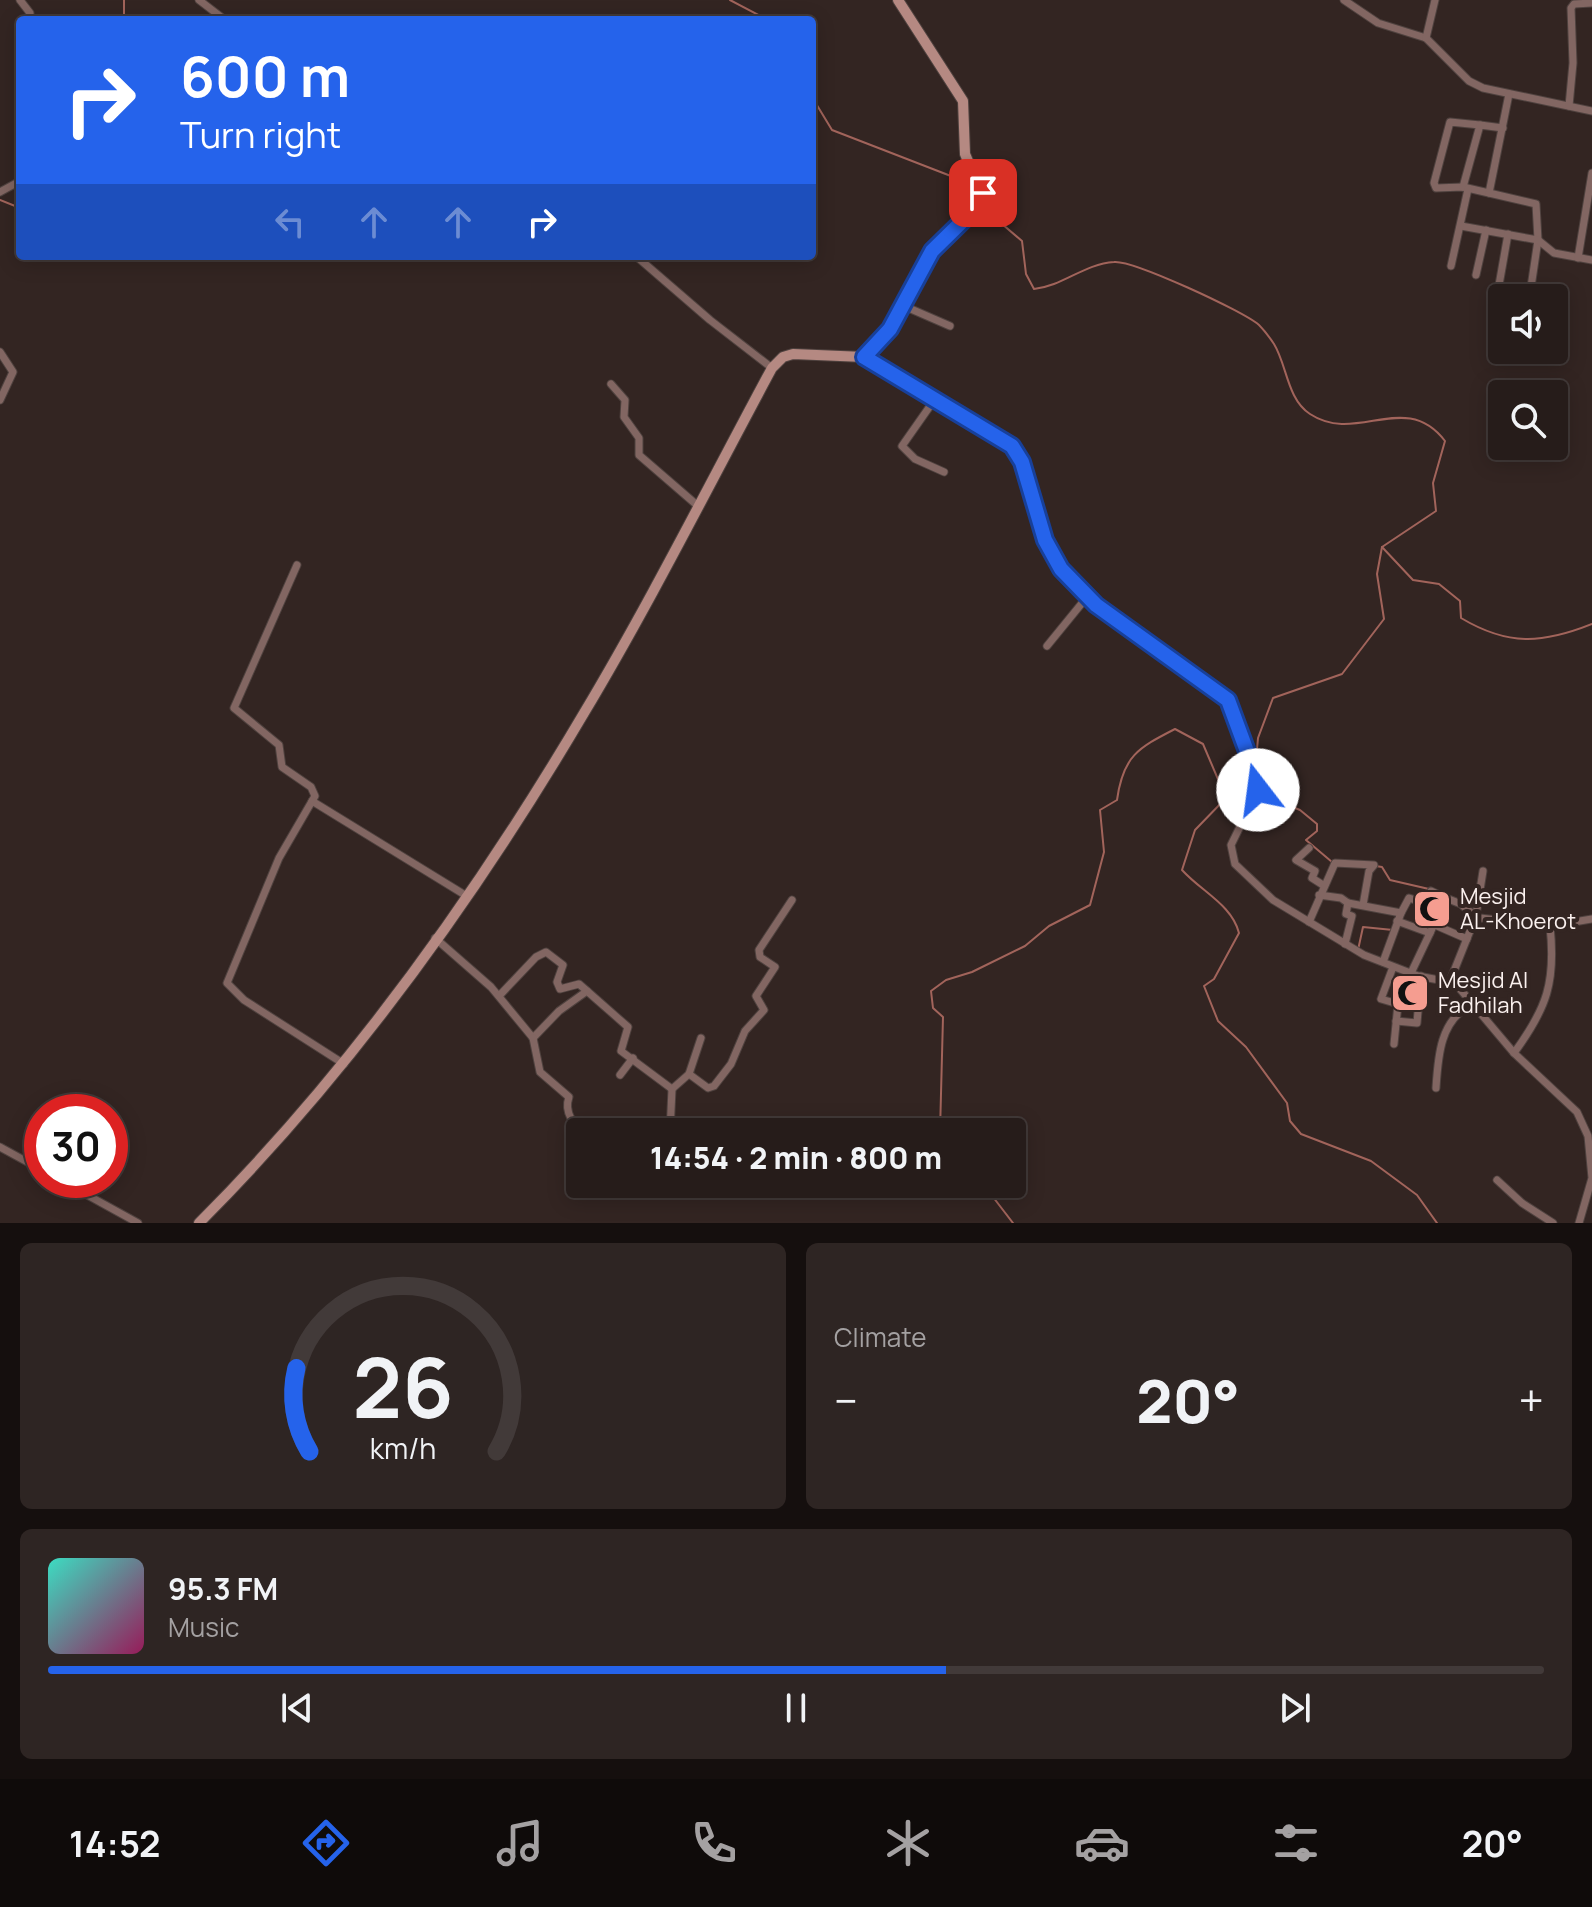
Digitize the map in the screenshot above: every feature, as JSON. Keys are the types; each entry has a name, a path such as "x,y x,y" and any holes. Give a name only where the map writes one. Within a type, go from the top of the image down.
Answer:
{"street":[{"path":"199,0 220,16"},
{"path":"864,357 890,329 904,306 914,278 932,251 979,206 983,193 968,167 965,154 963,101 898,0"},
{"path":"1344,0 1378,23 1426,38 1469,81 1490,91 1592,111"},
{"path":"1426,38 1435,0"},
{"path":"1569,106 1573,63 1571,8 1574,4 1592,3"},
{"path":"1489,193 1509,94"},
{"path":"1503,128 1450,123 1434,186 1443,190 1466,188 1535,203 1538,240 1531,284"},
{"path":"1451,266 1480,125"},
{"path":"1578,258 1592,173"},
{"path":"1461,226 1538,240 1549,251 1592,260"},
{"path":"1476,275 1486,230"},
{"path":"1499,284 1508,234"},
{"path":"641,260 772,368"},
{"path":"904,306 950,326"},
{"path":"0,352 13,372 0,400"},
{"path":"199,1223 344,1064 530,802 586,711 772,368 783,357 793,354 864,357 1012,446 1022,462 1045,540 1061,569 1087,597 1228,700 1255,772 1258,792 1232,840 1232,857 1273,900 1345,944 1393,967 1450,981 1514,1053 1577,1112 1590,1137 1592,1178 1579,1223"},
{"path":"611,384 625,400 624,417 639,438 639,455 698,506"},
{"path":"935,399 902,446 915,459 944,472"},
{"path":"297,565 234,708 282,748 282,767 311,787 315,794 279,858 227,983 244,1000 344,1064"},
{"path":"1047,646 1087,597"},
{"path":"312,801 465,895"},
{"path":"1309,848 1296,860 1315,871 1312,878 1323,885"},
{"path":"1309,921 1334,863 1374,865 1369,871 1363,905"},
{"path":"1450,981 1477,917 1483,871"},
{"path":"1383,962 1399,917 1410,898 1424,903 1431,891 1477,917 1550,926 1592,919"},
{"path":"1319,895 1341,898 1348,903 1363,905 1467,939"},
{"path":"1411,973 1446,898"},
{"path":"689,1074 708,1088 714,1086 731,1064 745,1031 764,1010 756,996 775,967 760,957 759,950 792,900"},
{"path":"1345,944 1352,916 1346,914 1348,903"},
{"path":"1514,1053 1543,1010 1554,970 1550,926"},
{"path":"435,938 499,996 533,1038 540,1072 569,1097 567,1111 572,1118"},
{"path":"499,996 536,957 546,952 563,965 557,982 560,989 578,984 627,1026 629,1034 620,1048 672,1089"},
{"path":"1393,967 1381,999 1398,1004 1394,1044"},
{"path":"1396,1021 1417,1024 1421,976"},
{"path":"533,1038 559,1011 587,991"},
{"path":"1436,1088 1445,1031 1453,1018 1471,1005"},
{"path":"671,1118 672,1089 689,1074 701,1038"},
{"path":"620,1075 633,1058"},
{"path":"0,1147 24,1160"},
{"path":"1497,1180 1522,1203 1553,1223"},
{"path":"93,1198 138,1223"}],"waterway":[{"path":"124,0 124,16"},
{"path":"730,0 760,16"},
{"path":"816,104 832,130 956,178 976,201"},
{"path":"0,200 16,206"},
{"path":"981,206 1022,241 1026,274 1034,289 1114,262 1164,277 1211,298 1259,325 1278,352 1296,400 1310,414 1328,422 1345,424 1414,419 1430,426 1445,441 1433,483 1436,511 1382,547 1377,574 1384,619 1342,674 1273,698 1258,738 1255,772"},
{"path":"1382,547 1413,580 1439,584 1460,601 1461,618 1494,634 1541,638 1592,624"},
{"path":"940,1118 943,1017 933,1008 931,991 946,980 972,972 1025,946 1049,926 1090,905 1104,852 1100,810 1117,800 1123,773 1134,755 1175,729 1203,744 1226,798"},
{"path":"1251,781 1226,798 1195,830 1182,870 1230,914 1239,933 1214,979 1204,986 1218,1021 1246,1047 1287,1103 1290,1121 1301,1134 1371,1161 1417,1195 1437,1223"},
{"path":"1261,794 1300,810 1317,824 1317,831 1306,840 1332,862"},
{"path":"1376,866 1382,867 1390,880 1429,889"},
{"path":"1358,950 1363,927 1393,930"},
{"path":"994,1198 1013,1223"}],"place":[{"name":"Mesjid AL-Khoerot","path":"1432,909"},
{"name":"Mesjid Al Fadhilah","path":"1410,993"}],"route":[{"path":"983,193 983,201 922,264 904,306 890,329 864,357 1012,446 1022,462 1045,540 1061,569 1096,605 1228,700 1235,712 1258,790"}]}
